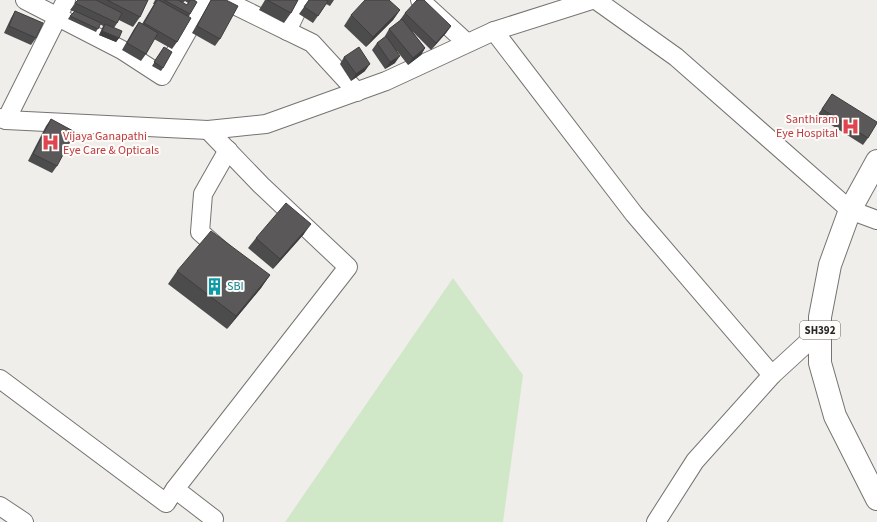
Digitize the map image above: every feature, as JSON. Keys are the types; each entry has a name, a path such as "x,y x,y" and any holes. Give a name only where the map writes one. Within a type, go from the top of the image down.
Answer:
{"main road":[{"name":"SH392","path":"877,161 850,210 830,265 820,317 820,363 835,416 877,498"}],"street":[{"path":"25,0 122,50 162,76 205,0"},
{"path":"66,0 3,119 208,130 266,124 386,81 494,31 592,0"},
{"path":"224,0 312,44 357,92"},
{"path":"287,31 302,0"},
{"path":"420,0 467,43"},
{"path":"596,0 676,57 850,210 877,220"},
{"path":"494,31 634,214 772,375"},
{"path":"0,380 166,503 175,489 348,267 261,185 208,130"},
{"path":"228,150 203,194 200,232 235,263"},
{"path":"656,522 695,461 772,375 820,331"},
{"path":"175,489 214,519 212,522"},
{"path":"0,506 24,522"}],"green space":[{"path":"453,278 523,375 503,522 285,522"}],"building":[{"path":"78,0 96,0 122,13 117,23 75,3"},
{"path":"107,0 148,0 140,17"},
{"path":"157,0 191,18 177,42 144,23"},
{"path":"164,0 178,0 187,5 190,0 197,2 190,14"},
{"path":"211,0 226,0 238,6 220,39 197,26"},
{"path":"267,0 298,0 291,13"},
{"path":"309,0 328,1 318,16 304,7"},
{"path":"365,0 389,0 400,10 373,37 351,15"},
{"path":"417,0 424,0 451,26 436,43 405,13"},
{"path":"15,11 43,23 36,38 9,26"},
{"path":"75,11 101,23 98,29 70,16"},
{"path":"402,19 425,48 413,58 389,29"},
{"path":"139,22 158,33 146,54 127,43"},
{"path":"105,24 122,31 119,38 102,31"},
{"path":"386,36 400,56 390,62 377,43"},
{"path":"164,47 172,52 163,68 154,62"},
{"path":"359,47 370,64 356,74 344,57"},
{"path":"832,94 877,122 868,138 822,109"},
{"path":"51,119 75,132 57,166 33,154"},
{"path":"286,203 311,224 280,259 256,238"},
{"name":"SBI","path":"211,231 270,275 236,316 177,271"}],"place":[{"name":"Santhiram Eye Hospital","path":"851,126"},
{"name":"Vijaya Ganapathi Eye Care & Opticals","path":"50,143"},
{"name":"SBI","path":"214,286"}]}
